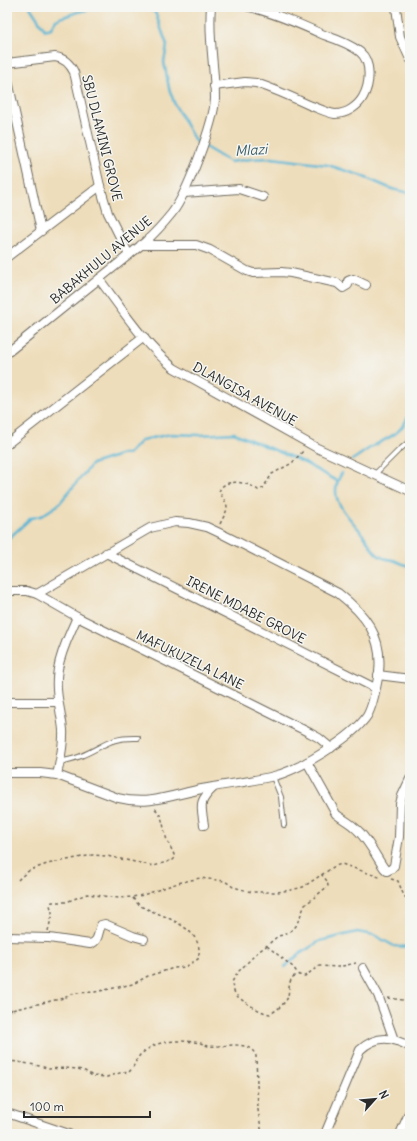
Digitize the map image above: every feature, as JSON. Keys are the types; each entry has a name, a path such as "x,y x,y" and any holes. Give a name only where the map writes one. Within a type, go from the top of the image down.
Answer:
{"street":[{"name":"BABAKHULU AVENUE","path":"7,353 141,245 156,232 173,212 184,193 206,136 214,108 214,86 210,41 211,7"},
{"path":"214,86 245,82 256,83 322,110 337,114 344,113 352,109 359,104 364,96 368,85 368,65 360,52 345,43 282,17 250,7"},
{"path":"396,7 400,36 410,59"},
{"name":"SBU DLAMINI GROVE","path":"7,63 55,57 60,58 71,66 74,72 100,186 112,222 129,255"},
{"path":"7,76 41,231"},
{"path":"7,257 100,186"},
{"path":"184,193 239,189 263,197"},
{"path":"141,245 196,245 210,250 253,273 291,273 337,283 343,288 348,285 348,281 352,279 366,285"},
{"name":"DLANGISA AVENUE","path":"99,279 160,356 174,368 317,448 410,491"},
{"path":"7,444 144,337"},
{"path":"7,591 27,591 37,594 150,528 175,522 189,523 207,527 338,593 351,603 371,627 379,650 378,675 371,706 367,716 353,732 331,748 307,762 273,776 256,781 214,787 146,802 128,801 118,798 57,775 40,773 7,773"},
{"name":"IRENE MDABE GROVE","path":"106,554 375,688"},
{"name":"MAFUKUZELA LANE","path":"37,594 78,617 310,733 331,748"},
{"path":"57,775 63,742 63,730 57,702 59,663 64,646 78,617"},
{"path":"378,675 410,679"},
{"path":"7,702 57,702"},
{"path":"307,762 336,814 355,827 385,870 389,870 394,866 399,832 400,804 410,779"},
{"path":"204,825 201,803 205,796 214,787"},
{"path":"7,937 46,938 93,943 96,940 101,925 105,924 144,939"},
{"path":"363,968 378,995 394,1040"},
{"path":"325,1134 360,1050 370,1041 379,1038 394,1040 410,1047"},
{"path":"400,1134 410,1111"},
{"path":"7,1113 69,1134"}],"lane":[{"path":"374,475 410,441"},
{"path":"59,762 82,756 112,740 138,738"},
{"path":"273,776 281,798 284,825"}],"path":[{"path":"216,532 228,509 228,505 219,492 220,488 224,484 241,482 258,490 263,488 272,474 292,463 303,451"},
{"path":"18,880 26,872 47,864 92,855 107,856 154,866 174,860 175,858 166,837 162,819 157,810 146,802"},
{"path":"46,938 53,916 50,905 52,902 66,902 87,894 119,898 132,897 200,878 225,881 233,887 256,893 277,892 300,888 342,864 379,877 396,879 400,883 406,899 410,901"},
{"path":"324,873 322,875 327,881 328,886 306,905 296,926 292,930 278,936 258,952 234,977 232,985 238,996 263,1012 270,1014 288,997 290,982 294,976 305,976 315,968 322,966 338,967 356,963 363,968"},
{"path":"7,1011 64,998 74,993 94,992 133,984 148,976 174,968 184,968 198,959 199,954 197,940 189,932 178,924 140,906 132,897"},
{"path":"267,946 293,967 299,975"},
{"path":"378,995 410,1001"},
{"path":"7,1016 12,1009"},
{"path":"7,1061 19,1062 49,1070 67,1068 83,1070 89,1072 92,1076 107,1077 123,1072 128,1073 132,1070 140,1056 154,1045 188,1041 198,1042 208,1046 226,1044 251,1049 256,1056 258,1110 262,1134"}],"waterway":[{"name":"Mlazi","path":"30,7 45,30 51,28 56,20 60,18 101,7"},
{"name":"Mlazi","path":"144,7 155,12 167,45 164,62 169,88 175,105 195,141 230,162 272,158 328,165 359,175 392,189 410,193"},
{"name":"Mlazi","path":"352,460 395,434 403,426 410,413"},
{"path":"7,538 31,518 41,516 58,505 92,464 123,454 128,454 142,440 171,434 200,435 234,433 301,461 337,481"},
{"path":"342,473 337,483 336,491 337,500 346,514 378,555 410,566"},
{"path":"285,967 298,955 320,941 357,932 374,935 394,946 410,947"}]}
